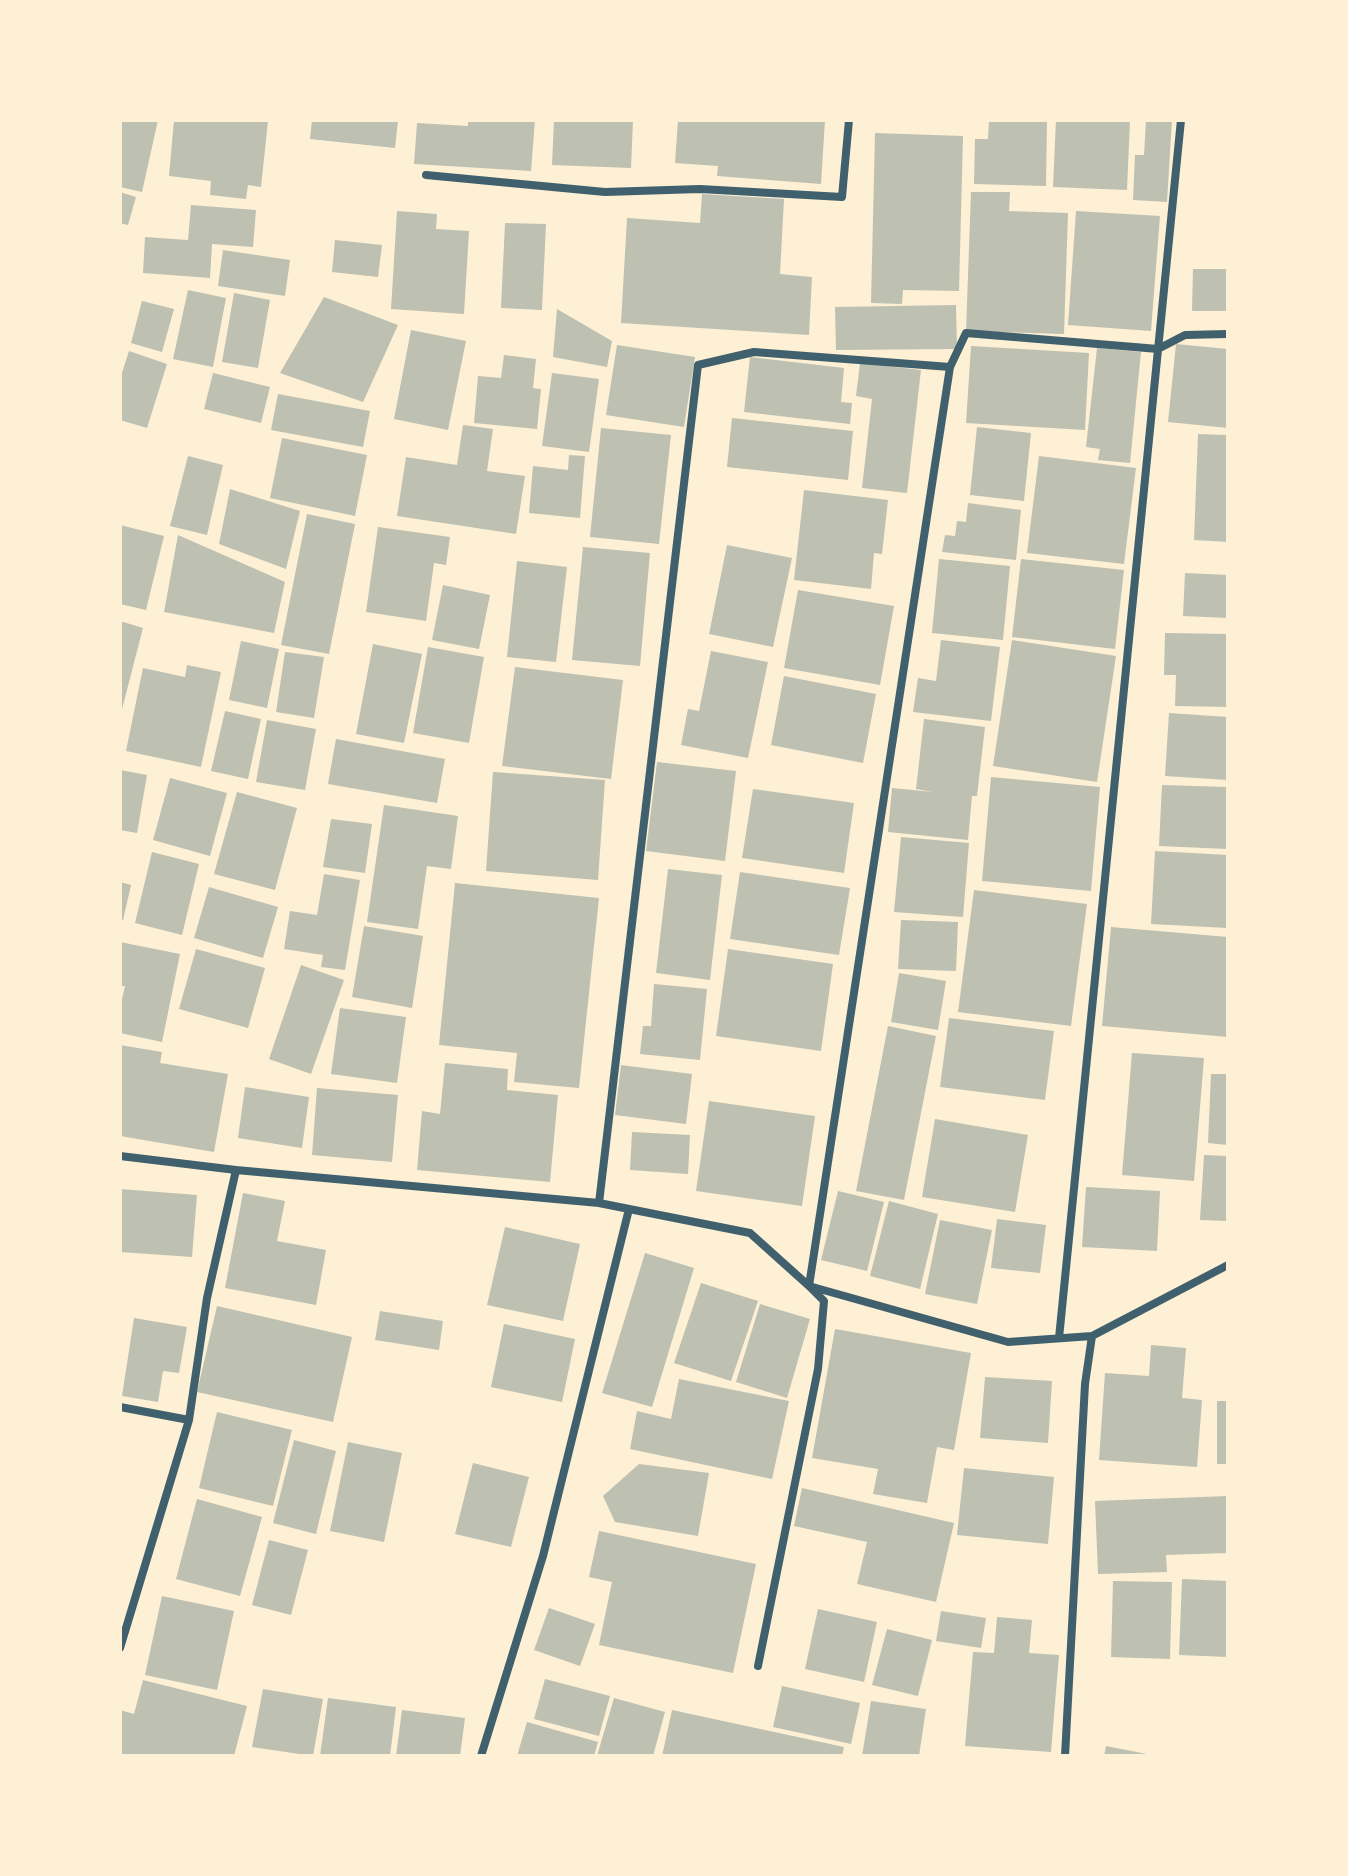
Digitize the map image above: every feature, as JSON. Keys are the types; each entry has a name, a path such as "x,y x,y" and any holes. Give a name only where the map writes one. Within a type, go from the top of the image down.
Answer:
{"street":[{"path":"426,175 605,192 700,189 842,197 849,120"},
{"path":"1059,1338 1181,120"},
{"path":"809,1286 950,367 966,333 1158,349 1185,335 1228,334"},
{"path":"599,1203 698,365 754,352 950,367"},
{"path":"120,1156 236,1170 599,1203 750,1233 824,1301 818,1369 758,1666"},
{"path":"121,1645 189,1420 207,1298 236,1170"},
{"path":"481,1756 543,1556 629,1209"},
{"path":"809,1286 1008,1342 1092,1336 1228,1265"},
{"path":"1065,1756 1085,1384 1092,1336"},
{"path":"120,1407 189,1420"}],"building":[{"path":"120,120 158,120 142,192 120,187"},
{"path":"174,120 268,121 261,187 248,185 246,199 210,195 211,181 169,176"},
{"path":"312,120 398,120 395,148 310,139"},
{"path":"468,120 535,120 531,171 414,164 417,123 468,126"},
{"path":"554,120 633,120 631,168 552,165"},
{"path":"678,120 825,120 821,184 717,176 718,166 675,163"},
{"path":"989,120 1047,120 1046,186 974,184 975,139 988,139"},
{"path":"1056,120 1130,120 1127,190 1053,187"},
{"path":"1146,120 1172,120 1167,202 1133,200 1135,155 1144,155"},
{"path":"875,133 963,136 959,291 903,290 902,304 871,303"},
{"path":"120,192 136,197 128,225 120,223"},
{"path":"971,192 1010,192 1009,211 1068,213 1064,334 966,331"},
{"path":"702,194 784,199 780,274 812,277 809,335 621,323 627,218 700,223"},
{"path":"191,205 256,210 253,247 212,244 210,278 143,273 145,237 188,240"},
{"path":"397,211 437,214 436,229 469,231 464,314 391,309"},
{"path":"1076,211 1160,216 1151,331 1068,325"},
{"path":"505,223 546,224 542,310 501,308"},
{"path":"335,240 382,245 378,277 332,272"},
{"path":"223,250 290,260 285,296 218,286"},
{"path":"1193,269 1228,269 1228,311 1192,311"},
{"path":"188,290 226,298 213,367 173,359"},
{"path":"234,293 270,300 258,368 222,362"},
{"path":"324,297 398,325 363,402 280,373"},
{"path":"142,301 174,309 162,352 131,343"},
{"path":"956,305 957,349 836,350 835,307"},
{"path":"557,309 612,341 607,367 553,357"},
{"path":"411,330 466,341 448,430 394,419"},
{"path":"1176,344 1228,349 1228,428 1168,422"},
{"path":"617,345 695,357 684,427 606,415"},
{"path":"971,346 1089,353 1085,430 966,423"},
{"path":"1097,348 1141,352 1130,463 1098,460 1100,449 1086,447"},
{"path":"129,351 167,364 147,428 120,420 120,379"},
{"path":"504,355 536,359 533,388 541,389 537,429 474,423 478,376 501,378"},
{"path":"750,357 844,368 841,402 852,403 850,424 744,412"},
{"path":"860,363 921,370 907,493 862,488 872,399 856,396"},
{"path":"213,373 270,387 261,423 204,409"},
{"path":"552,373 599,379 589,452 542,446"},
{"path":"278,394 370,411 363,447 271,430"},
{"path":"732,418 853,431 848,480 727,467"},
{"path":"463,425 493,429 487,471 525,476 516,534 397,516 406,457 457,465"},
{"path":"977,427 1031,433 1024,501 970,495"},
{"path":"601,428 671,435 659,544 590,537"},
{"path":"1198,434 1228,435 1228,542 1194,540"},
{"path":"282,438 367,455 355,516 270,498"},
{"path":"569,455 585,456 580,518 529,513 533,466 568,470"},
{"path":"188,456 223,465 207,535 170,526"},
{"path":"1039,456 1136,468 1124,564 1027,553"},
{"path":"230,489 300,511 286,569 219,544"},
{"path":"804,490 888,500 882,554 874,553 871,589 794,580"},
{"path":"968,503 1021,510 1016,560 942,552 945,535 955,536 957,521 966,522"},
{"path":"307,514 355,524 329,654 281,645"},
{"path":"120,525 164,536 146,610 120,604"},
{"path":"378,527 450,537 446,565 434,563 426,621 366,612"},
{"path":"178,535 285,582 274,633 164,612"},
{"path":"727,545 792,558 773,647 709,634"},
{"path":"583,547 650,553 640,666 572,660"},
{"path":"939,559 1010,566 1003,640 932,633"},
{"path":"1021,559 1124,570 1115,649 1012,637"},
{"path":"517,561 567,567 556,662 507,657"},
{"path":"1185,573 1228,575 1228,618 1183,616"},
{"path":"443,585 490,595 479,649 432,640"},
{"path":"798,590 894,606 880,685 784,668"},
{"path":"120,621 143,628 121,713 120,713"},
{"path":"1165,633 1228,634 1228,707 1175,706 1176,675 1164,675"},
{"path":"941,640 1000,647 991,721 913,712 918,678 936,681"},
{"path":"1012,640 1116,656 1097,782 993,766"},
{"path":"241,641 279,649 267,708 229,700"},
{"path":"373,644 422,654 404,743 356,734"},
{"path":"428,647 484,657 469,743 413,733"},
{"path":"711,651 768,662 748,758 681,745 688,709 699,711"},
{"path":"285,652 324,657 314,718 276,712"},
{"path":"187,665 221,672 201,767 126,751 143,668 185,677"},
{"path":"515,667 623,680 611,779 502,766"},
{"path":"784,676 876,694 863,763 771,745"},
{"path":"225,711 261,719 248,779 211,771"},
{"path":"1169,713 1228,717 1228,780 1165,776"},
{"path":"924,719 985,727 977,796 972,796 968,840 888,832 892,788 933,792 916,789"},
{"path":"267,720 316,729 305,790 256,782"},
{"path":"336,739 445,759 437,803 328,784"},
{"path":"657,762 736,771 725,861 646,851"},
{"path":"120,770 147,775 137,833 120,830"},
{"path":"493,772 605,780 598,880 486,871"},
{"path":"991,777 1100,787 1091,891 982,881"},
{"path":"170,778 227,793 210,856 153,840"},
{"path":"1162,785 1228,787 1228,849 1159,846"},
{"path":"753,789 854,803 844,873 742,858"},
{"path":"237,792 297,808 275,890 214,874"},
{"path":"384,805 458,816 451,869 427,866 418,929 367,922"},
{"path":"331,819 372,824 365,873 323,867"},
{"path":"901,837 969,843 963,917 894,912"},
{"path":"1155,851 1228,855 1228,928 1151,924"},
{"path":"152,852 199,864 182,935 135,923"},
{"path":"668,869 722,875 710,980 656,973"},
{"path":"740,872 850,888 839,955 730,939"},
{"path":"324,874 360,880 345,970 321,967 323,955 284,949 290,911 317,915"},
{"path":"120,882 131,885 123,920 120,920"},
{"path":"455,883 599,898 579,1088 514,1082 517,1053 439,1045"},
{"path":"209,887 278,907 263,958 194,938"},
{"path":"974,890 1087,904 1071,1026 958,1012"},
{"path":"901,920 958,922 956,971 898,969"},
{"path":"364,926 423,936 412,1008 352,997"},
{"path":"1111,927 1228,937 1228,1037 1102,1026"},
{"path":"120,942 180,954 162,1042 120,1033 120,1008 125,986 120,986"},
{"path":"196,949 265,968 248,1028 179,1009"},
{"path":"728,949 833,964 821,1051 716,1036"},
{"path":"301,965 344,980 311,1074 269,1059"},
{"path":"899,973 946,981 938,1030 891,1022"},
{"path":"654,984 707,989 700,1060 640,1054 643,1026 651,1026"},
{"path":"340,1008 406,1017 397,1083 331,1074"},
{"path":"949,1018 1054,1031 1045,1100 940,1087"},
{"path":"888,1026 936,1036 904,1200 856,1191"},
{"path":"120,1045 162,1052 160,1063 228,1074 214,1152 120,1136"},
{"path":"1132,1053 1204,1058 1194,1181 1122,1175"},
{"path":"445,1063 508,1069 507,1090 558,1095 550,1182 417,1170 422,1111 440,1114"},
{"path":"621,1065 692,1074 686,1124 615,1115"},
{"path":"1211,1074 1228,1074 1228,1145 1208,1143"},
{"path":"245,1087 309,1097 302,1148 238,1138"},
{"path":"317,1088 398,1095 392,1162 312,1155"},
{"path":"709,1101 815,1116 802,1206 696,1191"},
{"path":"935,1119 1028,1135 1015,1212 922,1197"},
{"path":"632,1132 690,1135 688,1174 630,1170"},
{"path":"1204,1155 1228,1156 1228,1221 1200,1220"},
{"path":"1086,1187 1160,1191 1157,1251 1082,1247"},
{"path":"120,1189 197,1195 192,1257 120,1252"},
{"path":"838,1191 884,1202 867,1271 821,1260"},
{"path":"243,1193 285,1201 277,1241 326,1250 316,1305 225,1288"},
{"path":"889,1201 938,1214 920,1289 870,1276"},
{"path":"997,1219 1046,1225 1040,1273 991,1268"},
{"path":"940,1220 992,1230 977,1304 925,1294"},
{"path":"505,1227 580,1244 563,1321 487,1305"},
{"path":"645,1253 694,1268 652,1407 602,1393"},
{"path":"701,1283 758,1301 731,1381 674,1363"},
{"path":"760,1304 810,1319 787,1398 736,1382"},
{"path":"217,1306 352,1337 333,1422 197,1392"},
{"path":"380,1311 443,1321 439,1350 375,1340"},
{"path":"134,1318 187,1327 179,1373 163,1371 158,1402 122,1396"},
{"path":"504,1324 575,1339 562,1402 491,1387"},
{"path":"835,1329 971,1353 954,1450 937,1447 927,1503 873,1494 878,1469 812,1458"},
{"path":"1151,1345 1186,1348 1182,1398 1202,1400 1197,1467 1099,1460 1105,1373 1149,1376"},
{"path":"985,1377 1052,1381 1048,1443 980,1438"},
{"path":"679,1379 789,1401 772,1479 630,1449 637,1411 671,1419"},
{"path":"1217,1401 1228,1401 1228,1464 1217,1464"},
{"path":"217,1412 292,1430 273,1506 199,1488"},
{"path":"294,1440 336,1451 316,1534 273,1523"},
{"path":"348,1442 402,1453 384,1542 330,1531"},
{"path":"473,1463 529,1477 511,1547 455,1534"},
{"path":"639,1464 709,1473 698,1536 615,1522 603,1496"},
{"path":"964,1468 1054,1477 1048,1544 957,1535"},
{"path":"802,1488 954,1523 936,1602 857,1584 867,1542 794,1526"},
{"path":"1228,1496 1228,1553 1166,1555 1167,1572 1098,1574 1095,1501"},
{"path":"197,1499 262,1517 240,1596 176,1579"},
{"path":"599,1531 756,1564 733,1673 599,1645 612,1582 589,1577"},
{"path":"269,1540 308,1550 291,1615 252,1605"},
{"path":"1182,1579 1228,1581 1228,1657 1179,1655"},
{"path":"1113,1581 1172,1582 1170,1659 1111,1657"},
{"path":"162,1596 234,1611 217,1690 145,1675"},
{"path":"549,1608 595,1624 580,1666 534,1650"},
{"path":"818,1609 877,1622 864,1682 805,1669"},
{"path":"941,1611 986,1618 981,1648 936,1641"},
{"path":"997,1617 1032,1620 1029,1653 1059,1655 1051,1752 965,1746 973,1652 994,1653"},
{"path":"887,1629 932,1640 918,1696 872,1685"},
{"path":"545,1679 610,1696 599,1736 534,1719"},
{"path":"143,1680 247,1706 234,1756 120,1756 120,1710 134,1714"},
{"path":"782,1686 860,1703 851,1744 773,1727"},
{"path":"263,1689 323,1699 313,1756 252,1747"},
{"path":"328,1698 396,1707 390,1756 320,1756"},
{"path":"614,1698 665,1712 653,1756 597,1756"},
{"path":"871,1701 926,1709 919,1756 862,1756"},
{"path":"402,1710 465,1718 460,1756 396,1756"},
{"path":"672,1710 844,1747 842,1756 662,1756"},
{"path":"527,1722 598,1742 594,1756 517,1756"},
{"path":"1106,1746 1152,1755 1152,1756 1104,1756"}]}
